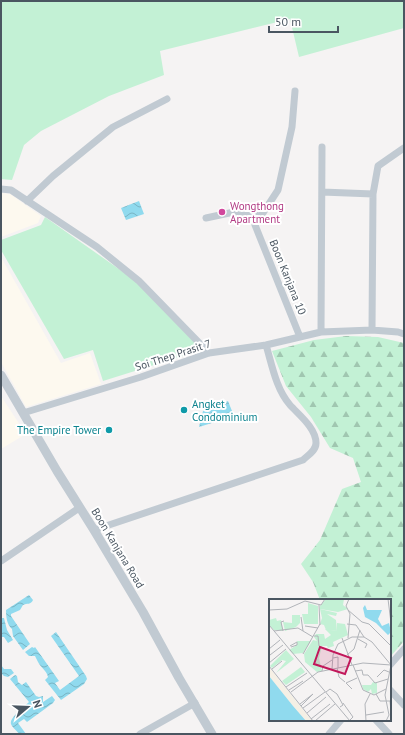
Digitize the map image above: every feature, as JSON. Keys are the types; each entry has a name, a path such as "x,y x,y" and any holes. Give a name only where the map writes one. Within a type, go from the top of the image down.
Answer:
{"street":[{"name":"Boon Kanjana 10","path":"295,91 292,127 278,190 254,225 300,337"},
{"path":"27,201 53,176 112,128 167,99"},
{"path":"321,332 322,148"},
{"path":"372,330 373,194 378,166 404,148"},
{"path":"1,189 11,190 97,247 139,281 209,353"},
{"path":"322,192 373,194"},
{"path":"206,218 234,212 260,216"},
{"name":"Soi Thep Prasit 7","path":"23,413 141,377 209,353 266,345 321,332 372,330 404,334"},
{"path":"94,530 303,460 314,451 316,444 313,433 289,404 277,383 266,345"},
{"name":"Boon Kanjana Road","path":"1,375 94,530 212,734"},
{"path":"1,561 80,508"},
{"path":"391,664 404,649"},
{"path":"391,691 404,705"},
{"path":"140,734 194,702"},
{"path":"329,734 340,721"},
{"path":"377,721 389,734"}],"shaded area":[{"path":"1,193 10,194 41,216 38,223 1,237"},
{"path":"1,257 61,363 90,353 101,384 26,407 1,362"},
{"path":"1,396 26,434 1,449"}],"green space":[{"path":"1,1 404,1 404,28 299,57 290,19 160,51 164,75 109,96 41,131 24,145 12,180 1,179"},
{"path":"45,217 133,279 202,350 103,381 93,350 64,359 1,250 1,240 41,225"},
{"path":"346,336 378,337 404,343 404,641 391,656 391,599 320,599 313,582 301,564 320,540 342,489 361,482 353,458 330,448 311,417 286,386 272,351 314,340"}],"water":[{"path":"139,201 144,214 126,220 121,208"},
{"path":"228,401 234,416 199,427 203,411"},
{"path":"29,595 33,600 32,602 23,605 20,610 11,614 30,644 23,650 13,636 12,629 7,621 6,610"},
{"path":"1,618 4,618 7,630 13,640 8,643 4,637 1,637"},
{"path":"56,632 87,679 84,684 61,700 45,680 48,677 35,656 29,656 25,652 32,647 35,647 59,681 55,683 60,690 79,676 51,636"},
{"path":"1,665 4,669 11,669 14,673 8,677 4,676 1,673"},
{"path":"15,675 17,676 18,682 22,685 26,682 36,696 43,696 43,702 52,696 55,700 27,722 24,719 18,723 26,734 19,734 11,724 11,721 15,715 29,702 10,679"}],"place":[{"name":"Wongthong Apartment","path":"222,212"},
{"name":"Angket Condominium","path":"184,410"},
{"name":"The Empire Tower","path":"109,430"}]}
